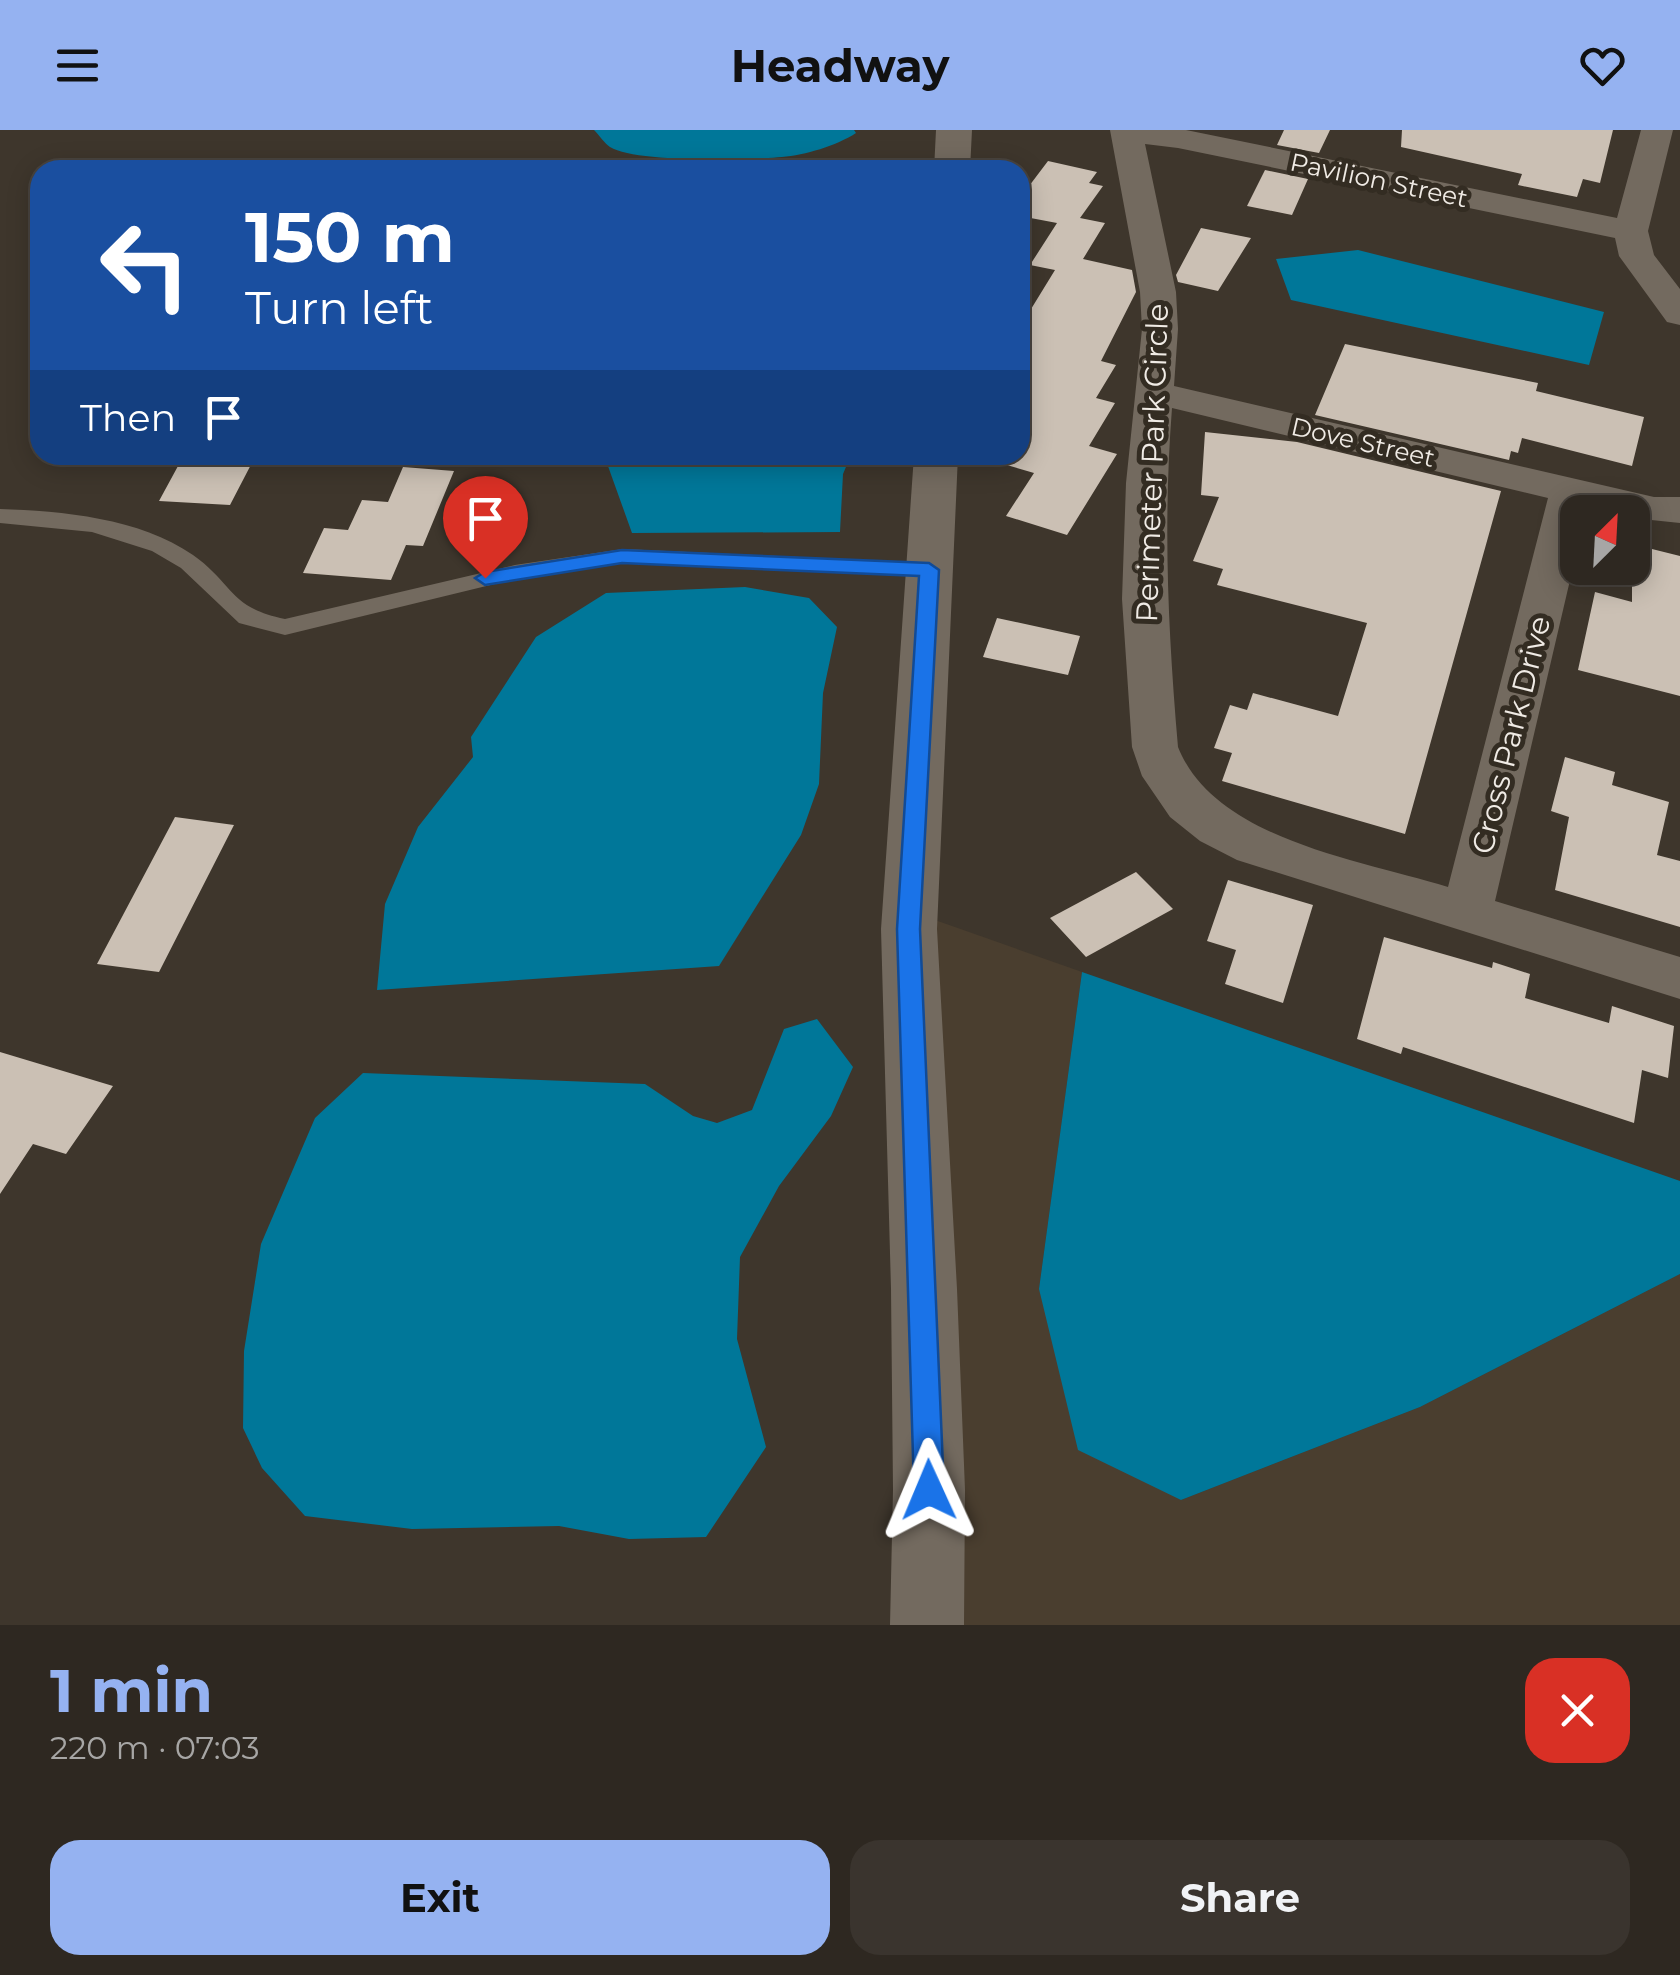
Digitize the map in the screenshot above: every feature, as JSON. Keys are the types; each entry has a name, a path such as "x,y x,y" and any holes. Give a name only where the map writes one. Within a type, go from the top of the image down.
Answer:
{"main road":[{"path":"952,160 954,130"},
{"path":"927,1625 929,1490 924,1289 909,929 935,465"}],"street":[{"path":"1657,130 1631,231 1645,268 1680,314"},
{"name":"Pavilion Street","path":"1126,132 1178,138 1631,231"},
{"name":"Perimeter Park Circle","path":"1126,132 1158,292 1160,329 1146,484 1144,599 1155,747 1166,776 1202,816 1254,847 1680,978"},
{"name":"Dove Street","path":"1156,393 1570,491"},
{"path":"1570,491 1654,510 1680,510"},
{"name":"Cross Park Drive","path":"1468,914 1570,491"}],"lane":[{"path":"0,516 29,516 130,537 178,556 205,574 248,619 284,627 515,572 622,556 929,570"}],"shaded area":[{"path":"935,920 1082,972 1039,1289 1181,1500 1420,1407 1680,1274 1680,1625 961,1625"}],"water":[{"path":"594,130 856,133 830,146 791,156 693,159 624,152 608,146"},
{"path":"1358,250 1604,312 1589,365 1291,300 1276,259"},
{"path":"608,465 847,465 840,532 632,533"},
{"path":"745,587 809,598 837,627 823,693 819,784 801,835 719,966 377,990 385,904 418,827 473,757 471,737 536,637 606,593"},
{"path":"1082,972 1680,1181 1680,1274 1420,1407 1181,1500 1078,1450 1039,1289"},
{"path":"817,1019 853,1067 831,1116 779,1186 740,1257 737,1339 766,1447 706,1537 629,1539 559,1526 412,1529 305,1516 262,1468 243,1428 244,1351 261,1244 315,1118 363,1073 645,1084 693,1116 717,1123 752,1110 784,1029"}],"building":[{"path":"1284,130 1330,130 1319,153 1277,145"},
{"path":"1402,130 1613,130 1600,183 1583,179 1577,197 1518,185 1522,174 1401,147"},
{"path":"1048,161 1097,172 1089,183 1103,186 1080,218 1105,223 1083,259 1132,270 1136,292 1101,361 1116,365 1096,398 1115,403 1089,446 1117,454 1067,535 1006,516 1034,473 1007,465 1030,465 1030,311 1055,270 1030,265 1057,223 1030,218 1030,185"},
{"path":"1265,170 1308,179 1292,215 1247,206"},
{"path":"1201,228 1251,238 1218,291 1178,282 1176,275"},
{"path":"1345,344 1538,383 1536,391 1644,417 1632,466 1522,438 1518,453 1511,451 1509,460 1315,415"},
{"path":"1205,432 1297,442 1501,491 1405,834 1222,781 1232,753 1214,748 1230,705 1247,710 1253,693 1338,716 1367,623 1217,585 1223,569 1193,561 1219,497 1201,495"},
{"path":"179,465 251,465 230,505 159,501"},
{"path":"403,467 454,471 423,546 406,545 391,580 303,573 324,528 348,530 362,500 388,502"},
{"path":"1650,548 1680,556 1680,696 1578,670 1595,592 1632,602 1632,585 1650,585"},
{"path":"997,618 1080,636 1068,675 983,657"},
{"path":"1565,757 1615,772 1612,785 1669,802 1657,855 1680,861 1680,927 1555,890 1569,817 1551,811"},
{"path":"175,817 234,825 159,972 97,964"},
{"path":"1136,872 1173,909 1086,957 1050,918"},
{"path":"1228,880 1313,905 1283,1003 1225,984 1236,950 1207,941"},
{"path":"1384,937 1492,968 1493,962 1530,974 1525,998 1609,1023 1612,1006 1674,1026 1668,1078 1642,1070 1634,1123 1403,1047 1401,1054 1357,1039"},
{"path":"0,1052 113,1086 66,1154 33,1144 0,1194"}],"route":[{"path":"485,578 622,556 929,570 909,929 929,1490"}]}
